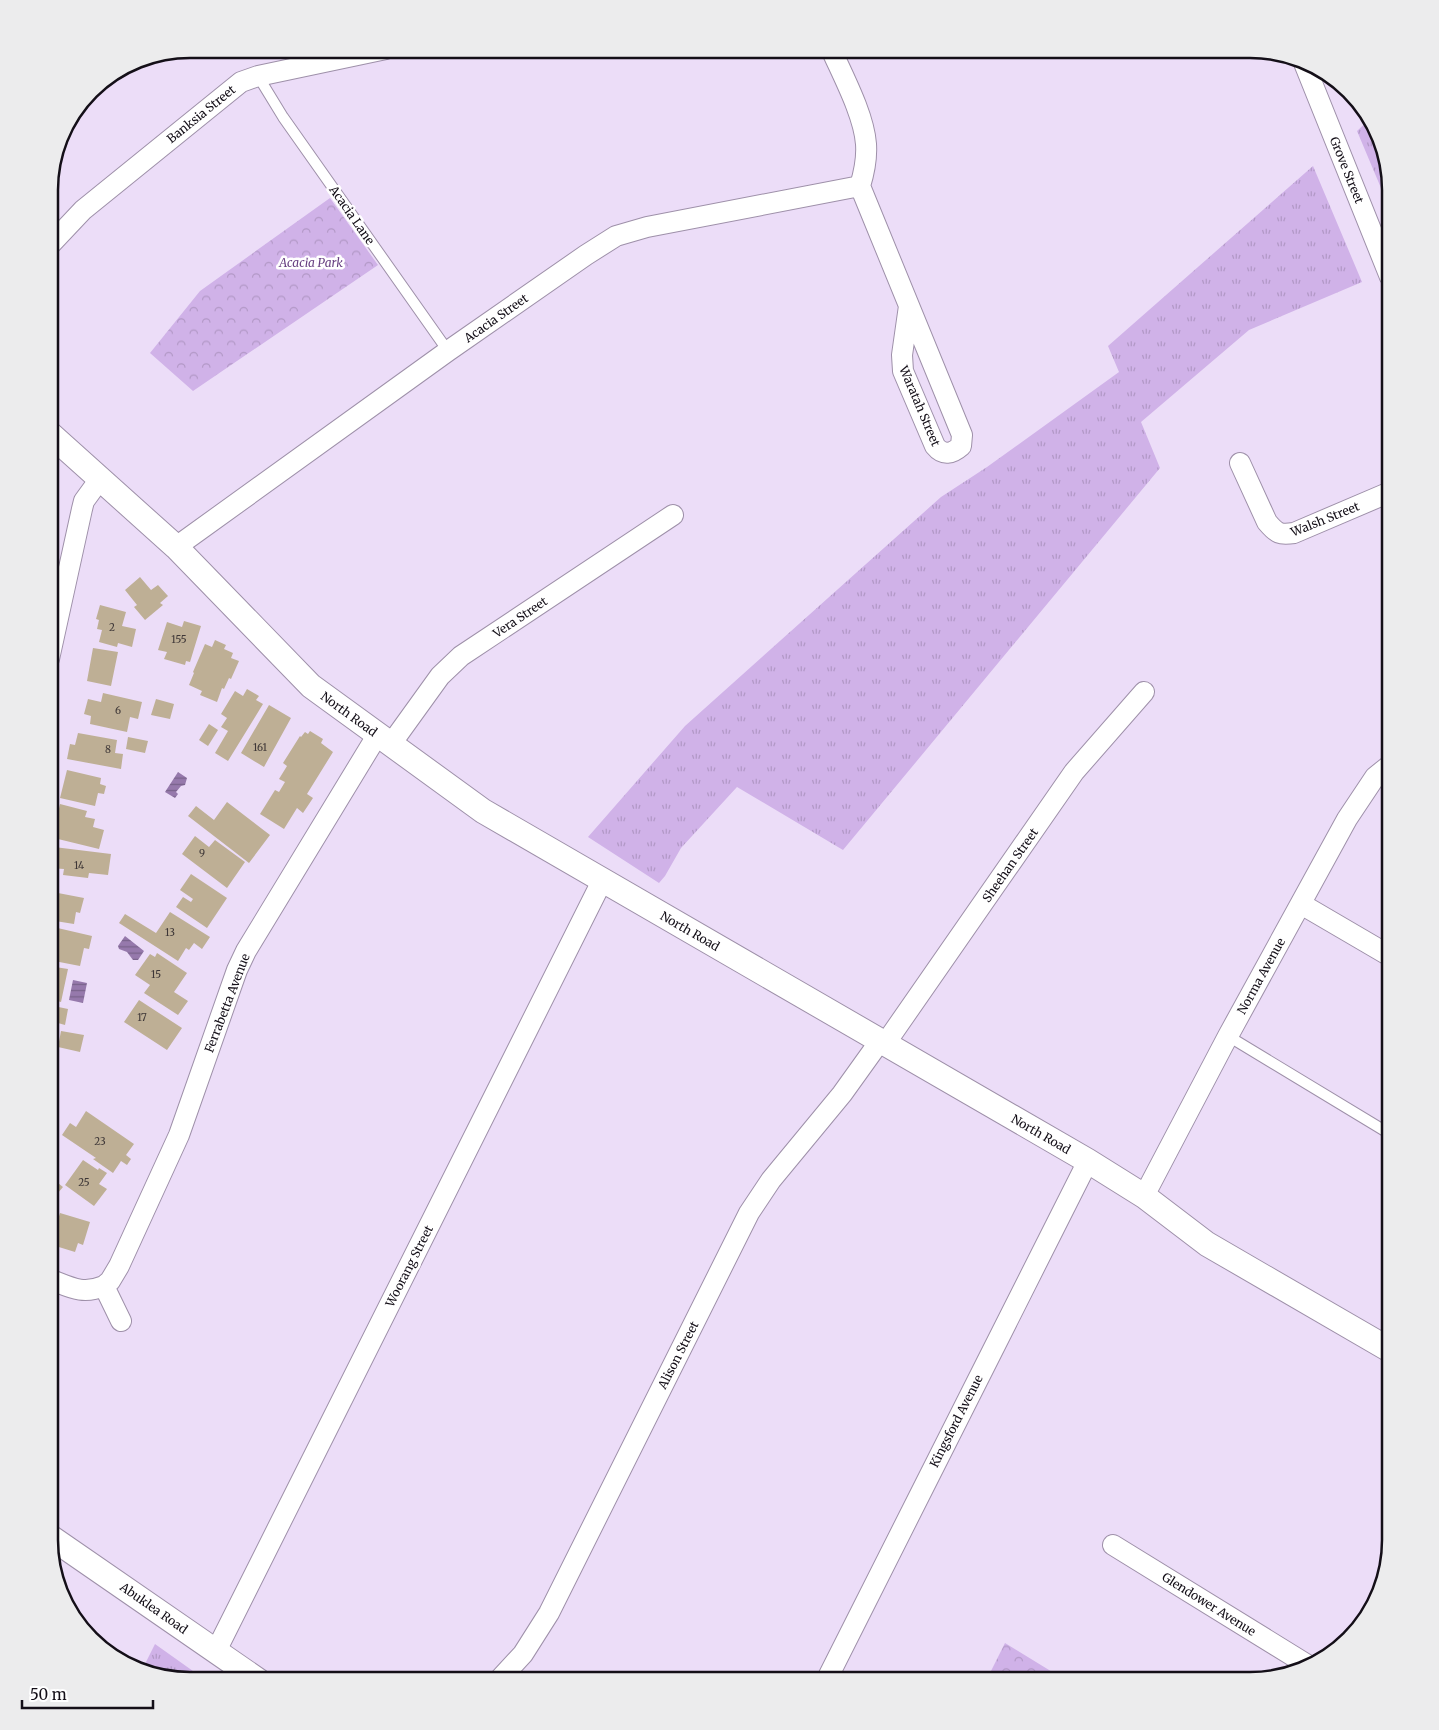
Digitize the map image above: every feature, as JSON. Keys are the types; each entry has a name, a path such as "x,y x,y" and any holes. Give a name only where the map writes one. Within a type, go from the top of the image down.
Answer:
{"street":[{"name":"Banksia Street","path":"58,237 84,210 241,82 258,76 343,58"},
{"path":"835,58 862,122 867,145 864,172 860,186"},
{"name":"Grove Street","path":"1307,71 1382,254"},
{"name":"Waratah Street","path":"860,186 962,435 961,446 955,452 947,453 940,451 935,446 903,370 902,355 909,306"},
{"name":"Acacia Street","path":"176,547 448,352 616,236 647,227 860,186"},
{"name":"North Road","path":"58,441 176,547 311,686 483,811 1088,1161 1144,1196 1207,1244 1382,1345"},
{"name":"Walsh Street","path":"1240,463 1267,522 1282,535 1294,532 1382,495"},
{"path":"58,618 84,501 100,478"},
{"name":"Vera Street","path":"384,739 440,676 461,656 673,516"},
{"name":"Sheehan Street","path":"883,1043 1074,772 1144,692"},
{"name":"Ferrabetta Avenue","path":"104,1286 110,1281 119,1266 179,1135 237,970 246,951 384,739"},
{"name":"Norma Avenue","path":"1144,1196 1228,1036 1347,819 1375,777 1382,771"},
{"name":"Woorang Street","path":"216,1652 602,880"},
{"path":"1301,904 1382,951"},
{"name":"Alison Street","path":"506,1672 523,1654 549,1613 749,1213 771,1180 883,1043"},
{"name":"Kingsford Avenue","path":"831,1672 1088,1161"},
{"path":"58,1282 88,1291 104,1286 121,1321"},
{"name":"Abuklea Road","path":"58,1542 246,1672"},
{"name":"Glendower Avenue","path":"1113,1545 1302,1661"}],"lane":[{"name":"Acacia Lane","path":"258,76 283,116 448,352"},
{"path":"1228,1036 1382,1129"}],"green space":[{"path":"1364,124 1371,139 1377,156 1382,190 1357,131"},
{"path":"1313,166 1362,282 1249,330 1141,422 1160,468 843,850 737,787 681,848 659,883 588,837 685,726 941,497 987,467 1119,372 1108,346"},
{"name":"Acacia Park","path":"330,198 378,265 193,391 150,353 200,291"},
{"path":"1005,1643 1052,1672 990,1672"},
{"path":"155,1644 194,1672 164,1670 145,1664"}],"shaded area":[{"path":"178,772 187,778 185,785 181,786 176,792 178,794 175,798 165,792"},
{"path":"125,936 144,951 138,960 133,960 127,952 119,949 118,946"},
{"path":"73,980 87,983 83,1003 69,1000"}],"building":[{"path":"140,577 151,590 158,585 168,596 160,603 163,605 145,620 134,607 137,605 125,590"},
{"path":"100,605 126,612 122,626 136,629 132,647 118,643 117,647 99,642 102,630 97,629 99,620 96,619"},
{"path":"184,621 201,626 190,662 186,661 185,665 164,659 167,652 158,650 167,622 182,627"},
{"path":"215,640 226,645 224,649 233,653 231,658 239,661 231,679 229,678 224,689 222,688 217,702 200,695 202,691 189,685 205,644 212,647"},
{"path":"93,648 118,652 111,686 87,681"},
{"path":"247,689 259,696 256,700 263,704 228,761 215,753 228,731 221,727 227,718 221,714 235,691 243,696"},
{"path":"103,693 142,702 138,719 130,717 127,732 90,724 91,716 84,714 88,699 101,702"},
{"path":"156,699 174,704 170,719 151,715"},
{"path":"269,705 291,718 264,767 241,753"},
{"path":"209,724 218,730 208,746 199,740"},
{"path":"310,731 323,739 321,743 333,752 307,794 313,798 303,813 297,808 284,829 260,814 275,790 279,792 285,782 279,779 287,766 283,763 300,736 305,732 308,734"},
{"path":"78,733 117,740 115,753 123,754 121,769 67,759 70,744 75,745"},
{"path":"128,737 148,741 145,753 126,749"},
{"path":"67,770 101,778 100,784 106,786 104,794 98,793 95,806 60,798"},
{"path":"227,802 270,835 249,863 188,816 196,806 214,820"},
{"path":"60,804 87,811 85,817 95,819 93,827 104,830 99,849 58,839"},
{"path":"195,836 209,847 215,840 245,862 227,888 182,854"},
{"path":"58,847 111,854 108,875 89,873 88,878 63,875 64,869 58,869"},
{"path":"191,874 227,898 207,928 176,907 183,897 191,902 193,899 180,890"},
{"path":"58,893 84,898 80,913 76,912 74,924 58,921"},
{"path":"170,912 210,937 202,949 194,943 189,950 186,948 178,961 119,923 125,914 156,933"},
{"path":"58,928 92,936 89,949 84,948 80,966 58,962"},
{"path":"157,953 187,973 174,992 188,1001 178,1015 144,993 150,985 135,975 150,954 155,957"},
{"path":"58,967 68,969 61,1002 58,1001"},
{"path":"139,1000 182,1028 167,1050 124,1022"},
{"path":"58,1007 68,1009 65,1025 58,1023"},
{"path":"61,1031 84,1035 80,1052 58,1047"},
{"path":"86,1111 134,1144 126,1155 131,1159 127,1165 121,1161 113,1173 93,1159 96,1158 62,1135 70,1123 76,1127"},
{"path":"83,1160 98,1170 99,1168 107,1173 99,1184 107,1189 94,1206 65,1185"},
{"path":"58,1183 63,1187 58,1193"},
{"path":"60,1213 90,1222 83,1245 78,1243 75,1252 58,1247 58,1220"}]}
